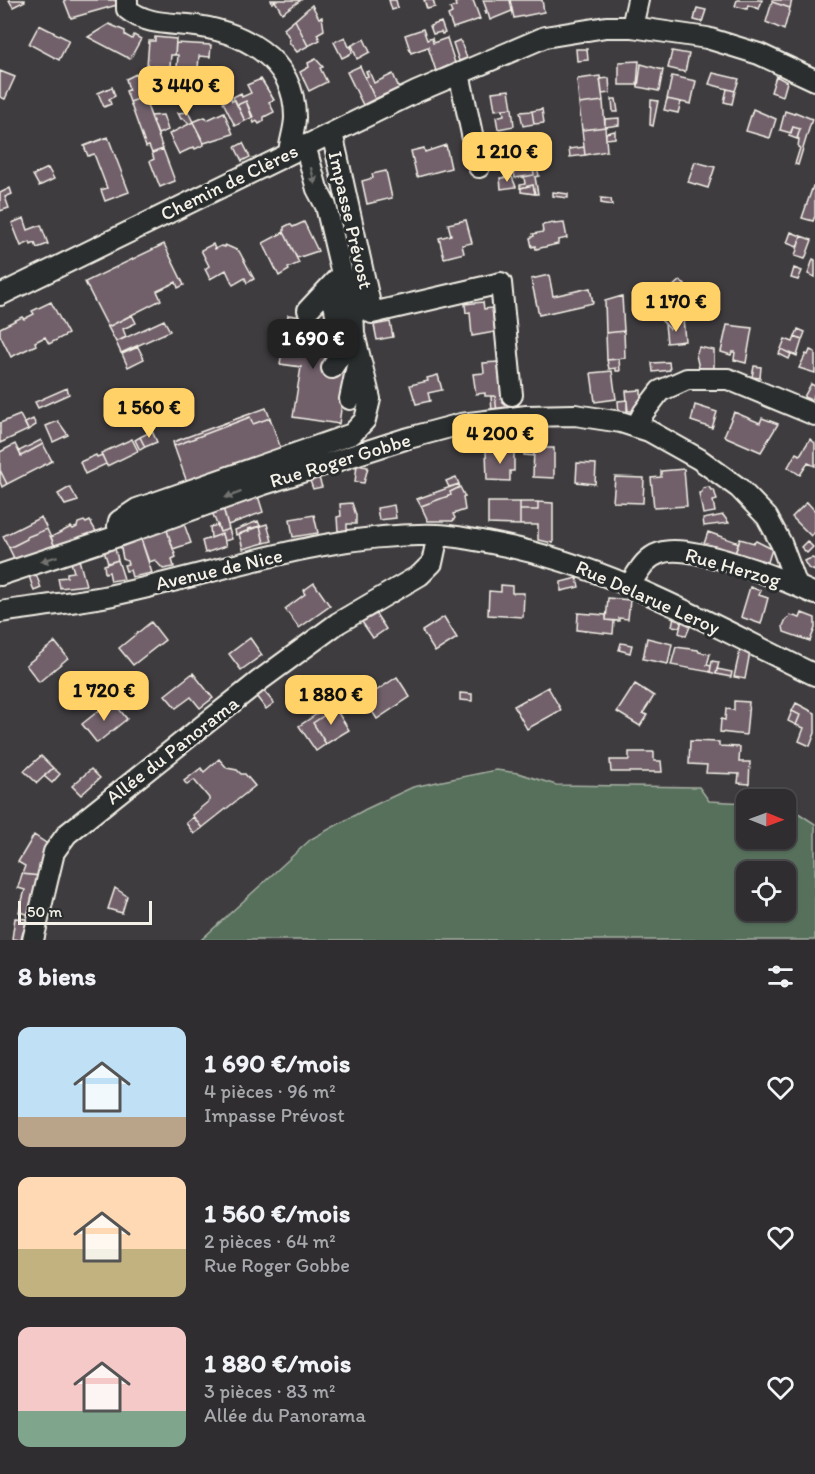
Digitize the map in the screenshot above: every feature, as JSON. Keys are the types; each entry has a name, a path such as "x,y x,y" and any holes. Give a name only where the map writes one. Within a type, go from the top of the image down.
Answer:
{"street":[{"path":"121,535 119,521 137,509 352,434 365,420 370,399 354,334 352,286 342,274 326,206 331,190 312,142 295,118 291,91 278,66 259,48 214,28 148,21 136,17 128,9 127,0"},
{"path":"632,27 638,0"},
{"name":"Chemin de Clères","path":"0,295 312,142 545,37 606,27 632,27 707,38 759,54 815,80"},
{"path":"459,74 479,167"},
{"name":"Impasse Prévost","path":"312,142 372,313 501,284 512,395"},
{"path":"308,310 342,274"},
{"path":"331,345 338,320 333,297 342,274"},
{"path":"332,368 354,334"},
{"path":"350,399 359,355"},
{"path":"636,427 644,411 660,391 687,379 728,379 815,415"},
{"name":"Rue Roger Gobbe","path":"0,575 261,485 405,439 461,424 527,416 575,415 621,422 649,430 699,459 739,488 767,517 806,590"},
{"path":"311,433 339,438"},
{"name":"Rue Delarue Leroy","path":"438,535 470,539 563,559 597,571 815,675"},
{"name":"Avenue de Nice","path":"0,612 103,597 287,553 341,543 438,535"},
{"name":"Allée du Panorama","path":"33,940 54,852 67,834 259,681 338,623 420,574 432,563 438,535"},
{"name":"Rue Herzog","path":"629,585 648,558 671,550 691,551 806,590"}],"green space":[{"path":"496,770 518,773 556,785 699,787 709,801 736,802 736,849 796,849 796,812 815,824 815,940 201,940 311,839 413,787"}],"building":[{"path":"9,0 25,0 25,1 13,7"},
{"path":"64,0 115,0 117,5 71,18"},
{"path":"271,0 301,0 282,13 275,1 272,3"},
{"path":"389,0 396,0 398,8 392,10"},
{"path":"424,0 433,0 435,7 427,9"},
{"path":"461,0 473,0 480,19 453,28 448,15 452,13 450,8 456,6 455,3"},
{"path":"483,0 510,0 512,11 490,20"},
{"path":"510,0 542,0 544,12 514,18"},
{"path":"737,0 762,0 759,9 748,5 747,9 735,6"},
{"path":"772,0 792,0 790,8 772,2"},
{"path":"772,2 790,8 784,30 766,22"},
{"path":"312,5 319,18 322,17 324,30 317,34 320,40 308,46 295,20"},
{"path":"697,8 706,10 702,22 694,20"},
{"path":"295,20 308,46 297,52 289,42 290,39 284,29"},
{"path":"441,22 445,33 433,34 430,26"},
{"path":"109,24 125,31 125,35 132,39 134,35 141,39 130,59 88,37"},
{"path":"39,25 69,40 59,60 29,44"},
{"path":"423,29 427,40 432,38 433,43 447,38 455,63 436,71 428,47 411,53 405,35"},
{"path":"155,37 176,39 175,55 171,55 170,67 147,66 149,41 155,41"},
{"path":"345,37 349,47 351,46 352,53 342,58 334,42"},
{"path":"364,39 370,52 357,59 352,45"},
{"path":"460,40 467,58 459,61 453,43"},
{"path":"176,43 211,45 210,57 199,56 198,69 177,68"},
{"path":"576,49 587,49 588,60 577,61"},
{"path":"672,51 689,54 685,72 668,68"},
{"path":"316,59 323,67 320,68 327,82 309,91 300,72 309,67 308,63"},
{"path":"639,61 637,85 619,85 619,62"},
{"path":"641,64 663,70 659,91 638,87"},
{"path":"360,66 375,99 363,105 347,72"},
{"path":"0,71 15,77 5,99 0,97"},
{"path":"369,71 374,83 393,74 399,88 375,99 365,77 368,76 366,72"},
{"path":"713,73 739,79 735,91 709,84"},
{"path":"136,74 144,97 130,102 126,91 129,90 126,79"},
{"path":"600,76 603,101 579,104 577,79"},
{"path":"672,76 696,81 691,104 667,99"},
{"path":"776,76 787,82 783,96 771,92"},
{"path":"609,78 610,93 602,94 600,79"},
{"path":"261,79 274,100 269,102 274,112 264,117 264,121 259,124 257,121 254,123 246,101 237,105 233,97 241,93 242,97 251,93 247,85"},
{"path":"112,87 115,96 109,99 111,104 104,107 98,93"},
{"path":"727,89 735,91 732,104 724,102"},
{"path":"509,90 512,108 495,110 492,92"},
{"path":"144,97 163,149 152,153 149,146 146,147 130,102"},
{"path":"231,98 232,101 235,100 245,121 235,126 223,102"},
{"path":"612,99 616,99 618,112 613,112"},
{"path":"667,99 681,102 678,113 664,110"},
{"path":"651,100 658,101 653,126 650,125"},
{"path":"246,101 253,117 245,121 237,105"},
{"path":"603,101 605,127 582,130 579,104"},
{"path":"512,108 514,126 498,129 496,117 504,115 503,109"},
{"path":"542,109 544,123 534,124 532,111"},
{"path":"753,109 776,119 770,138 746,131"},
{"path":"532,111 534,124 523,126 520,112"},
{"path":"785,111 794,114 795,112 812,119 798,165 795,164 800,148 797,138 800,129 793,127 791,133 780,130"},
{"path":"188,112 193,122 189,124 183,118 181,119 178,113"},
{"path":"224,112 233,134 204,143 193,122 205,117 207,120"},
{"path":"163,115 168,130 158,134 151,116"},
{"path":"619,118 619,125 605,127 605,119"},
{"path":"193,122 204,145 179,154 169,134"},
{"path":"605,127 607,151 585,155 582,130"},
{"path":"793,127 800,129 797,139 789,136"},
{"path":"615,131 615,138 606,139 606,133"},
{"path":"108,137 129,192 105,201 101,190 107,188 94,154 88,156 84,146"},
{"path":"243,143 250,157 242,161 235,147"},
{"path":"446,145 451,168 417,177 411,151 424,148 425,152"},
{"path":"584,147 585,155 570,157 569,149"},
{"path":"545,148 546,157 534,159 533,151"},
{"path":"163,149 175,181 160,187 150,161 154,159 152,153"},
{"path":"532,162 534,175 515,178 513,165"},
{"path":"695,162 715,167 708,188 688,182"},
{"path":"533,166 537,166 539,176 535,177 538,194 535,194 533,185 520,188 520,185 525,184 524,177 534,175"},
{"path":"48,168 54,179 39,186 33,175"},
{"path":"386,171 392,198 367,204 362,181 373,178 372,174"},
{"path":"512,177 516,187 501,189 500,178"},
{"path":"533,185 535,194 521,192 521,188"},
{"path":"813,186 815,187 815,216 813,221 802,218"},
{"path":"10,188 12,194 5,197 9,208 0,211 0,193"},
{"path":"553,192 568,194 568,198 553,196"},
{"path":"601,198 611,199 612,205 601,203"},
{"path":"24,218 28,230 41,225 48,244 37,248 35,243 31,245 30,242 21,246 12,223"},
{"path":"466,220 472,243 462,245 464,253 444,258 439,238 451,235 448,224"},
{"path":"304,222 318,251 297,258 284,232 284,227 290,224 293,227"},
{"path":"564,223 567,238 558,240 558,244 536,249 535,246 532,247 530,238 534,236 533,234 543,232 542,225"},
{"path":"284,232 299,263 288,268 289,270 279,276 263,243"},
{"path":"791,232 801,236 797,247 787,243"},
{"path":"801,236 812,240 805,259 795,256"},
{"path":"164,244 184,285 178,288 176,282 157,291 161,300 108,327 85,282"},
{"path":"213,244 215,249 225,247 225,245 239,251 254,279 247,283 245,278 233,285 226,270 210,279 205,269 209,266 201,250"},
{"path":"813,259 815,260 815,277 808,274"},
{"path":"794,268 802,271 798,280 791,278"},
{"path":"549,275 553,296 590,288 593,303 539,315 531,279"},
{"path":"680,280 700,300 670,329 654,311 674,293 670,289"},
{"path":"668,287 674,293 653,312 648,306"},
{"path":"622,296 624,331 606,333 605,301"},
{"path":"51,302 68,334 49,344 45,337 35,342 36,345 11,357 0,335 0,328 34,314 32,311"},
{"path":"483,302 484,309 492,308 495,332 472,336 470,312 466,313 465,304"},
{"path":"132,315 136,323 123,329 126,337 116,342 108,327"},
{"path":"288,315 332,321 324,370 346,373 339,424 293,417 301,367 280,364"},
{"path":"683,317 685,341 667,343 665,324 670,329"},
{"path":"164,320 170,331 121,353 116,342"},
{"path":"390,322 393,337 377,340 374,325"},
{"path":"727,325 752,328 746,363 734,360 735,352 731,355 721,352"},
{"path":"798,329 805,332 802,340 795,337"},
{"path":"624,331 625,358 607,360 606,333"},
{"path":"795,337 802,340 797,356 781,349 785,339 793,342"},
{"path":"138,347 144,359 128,367 122,354"},
{"path":"699,347 714,350 714,369 699,368 696,355"},
{"path":"781,349 791,354 789,359 779,354"},
{"path":"810,350 815,352 815,373 799,368"},
{"path":"619,359 620,371 616,371 616,368 609,369 607,360"},
{"path":"498,362 501,394 506,393 508,411 497,412 495,396 485,396 485,393 476,394 473,374 484,373 483,363"},
{"path":"669,362 670,370 653,372 652,363"},
{"path":"754,366 761,367 760,378 752,377"},
{"path":"612,371 616,399 595,402 591,373"},
{"path":"438,375 442,390 428,393 430,401 416,404 410,385 428,381 427,378"},
{"path":"811,384 815,386 815,393 811,400 804,397"},
{"path":"67,388 69,394 38,408 35,402"},
{"path":"641,390 641,404 636,411 628,411 626,391"},
{"path":"491,396 495,396 497,412 492,413"},
{"path":"627,400 627,417 619,415 618,401"},
{"path":"695,405 717,412 712,428 691,421"},
{"path":"266,408 270,418 253,424 250,417 174,446 173,442"},
{"path":"734,412 760,423 762,418 778,424 761,452 724,436"},
{"path":"20,415 28,430 0,443 0,423"},
{"path":"250,417 253,424 270,418 282,452 188,485 174,446"},
{"path":"33,419 36,425 28,430 25,423"},
{"path":"58,421 68,435 53,442 46,426"},
{"path":"152,431 157,442 145,447 140,437"},
{"path":"525,431 535,431 534,456 524,455"},
{"path":"140,437 145,447 140,450 135,440"},
{"path":"132,439 138,451 107,466 101,453"},
{"path":"810,439 815,443 815,466 808,463 800,475 788,467 796,453 800,455"},
{"path":"41,440 43,444 21,456 19,451"},
{"path":"15,444 21,456 43,444 52,461 7,484 0,470 0,452"},
{"path":"534,448 554,448 554,478 533,477"},
{"path":"486,450 514,450 514,471 510,471 510,481 487,480"},
{"path":"96,455 97,457 102,455 106,464 85,474 80,462"},
{"path":"577,463 596,464 595,484 576,482"},
{"path":"357,465 368,467 364,483 355,482"},
{"path":"684,469 687,506 654,508 651,478 661,477 661,471"},
{"path":"0,470 7,484 2,487 0,482"},
{"path":"318,475 322,487 313,489 309,478"},
{"path":"456,477 459,484 449,487 446,481"},
{"path":"615,477 644,478 643,503 613,502"},
{"path":"459,484 460,487 450,492 451,495 421,506 417,499"},
{"path":"70,487 78,501 65,505 58,494"},
{"path":"460,487 465,497 463,497 465,510 453,514 455,518 453,521 428,521 421,506 451,495 450,492"},
{"path":"709,487 714,490 717,500 713,501 715,512 703,514 699,493 703,488"},
{"path":"258,496 263,512 228,525 223,508"},
{"path":"488,502 520,502 520,525 488,524"},
{"path":"520,502 538,502 538,510 520,510"},
{"path":"538,502 553,503 553,543 538,540 538,525 520,525 520,510 538,510"},
{"path":"807,502 815,511 815,532 811,536 792,517"},
{"path":"352,503 356,524 347,524 347,530 338,531 337,517 341,516 340,504"},
{"path":"394,505 396,518 379,520 377,508"},
{"path":"223,508 229,529 220,532 212,512"},
{"path":"314,515 318,533 293,537 290,519"},
{"path":"723,515 729,523 704,526 703,519"},
{"path":"41,517 47,529 9,548 3,536"},
{"path":"84,521 86,523 90,521 97,533 55,547 51,537 71,527 73,529 78,523"},
{"path":"183,521 191,543 173,549 166,527"},
{"path":"258,521 260,526 236,535 235,530"},
{"path":"267,524 272,541 264,543 260,526"},
{"path":"218,525 220,532 229,529 232,539 224,541 222,534 211,538 210,527"},
{"path":"260,526 264,543 243,549 239,534"},
{"path":"166,527 176,557 172,559 174,567 163,569 155,560 149,562 140,536 149,533 153,535"},
{"path":"47,529 55,547 15,560 9,548"},
{"path":"708,532 739,543 735,553 704,544"},
{"path":"222,534 226,546 205,553 202,541"},
{"path":"140,536 152,573 132,577 130,570 126,571 124,565 128,564 123,559 120,543"},
{"path":"740,539 754,543 756,541 772,549 768,562 735,553"},
{"path":"807,541 813,547 807,553 801,547"},
{"path":"114,545 118,560 108,563 103,548"},
{"path":"78,556 86,585 60,588 58,578 67,577 67,573 74,572 70,559"},
{"path":"815,559 815,571 808,568 804,561"},
{"path":"118,560 124,579 111,581 109,572 105,573 104,565"},
{"path":"36,574 41,588 34,591 29,576"},
{"path":"577,578 579,587 561,591 561,582"},
{"path":"314,583 330,606 299,628 285,609 305,594 303,591"},
{"path":"501,585 512,586 512,593 524,593 523,617 488,615 489,591 501,592"},
{"path":"750,587 761,591 759,595 768,598 761,624 741,617"},
{"path":"608,598 630,600 628,619 606,620"},
{"path":"578,613 606,615 606,620 614,621 613,634 577,630"},
{"path":"802,613 815,618 815,628 810,641 784,632 783,626 786,619 790,615 800,618"},
{"path":"376,614 386,629 373,638 362,622"},
{"path":"674,616 682,619 680,627 672,626"},
{"path":"444,617 457,638 435,652 422,631"},
{"path":"682,619 691,624 686,636 679,633"},
{"path":"151,622 165,640 133,665 119,648"},
{"path":"250,638 262,655 241,670 229,654"},
{"path":"647,638 672,644 668,664 643,659"},
{"path":"55,642 68,658 39,682 26,665"},
{"path":"621,643 632,645 630,653 619,650"},
{"path":"676,647 710,654 707,665 711,666 710,672 671,665"},
{"path":"740,650 750,652 745,679 734,677"},
{"path":"712,661 719,662 716,674 710,672"},
{"path":"717,669 732,672 731,677 716,674"},
{"path":"193,673 213,698 200,708 191,697 176,708 165,695"},
{"path":"397,677 410,697 377,719 364,699"},
{"path":"635,684 654,696 643,713 647,715 640,726 617,712"},
{"path":"548,687 561,710 527,729 514,706"},
{"path":"263,690 274,703 266,709 256,696"},
{"path":"460,693 472,694 472,701 460,700"},
{"path":"112,700 127,719 97,743 82,724"},
{"path":"734,701 749,702 746,735 720,732 721,719 725,720 726,709 734,710"},
{"path":"796,703 815,713 815,733 810,746 799,741 804,728 796,725 800,715 792,711"},
{"path":"332,704 335,708 313,723 326,744 316,751 299,726"},
{"path":"335,708 349,730 326,744 313,723"},
{"path":"792,711 800,715 796,725 788,721"},
{"path":"690,741 719,742 719,746 740,747 739,762 750,762 749,784 738,783 739,774 706,773 707,765 689,764"},
{"path":"629,752 654,752 654,761 661,761 662,772 611,772 610,760 629,760"},
{"path":"41,756 53,768 37,783 24,771"},
{"path":"219,759 227,768 245,774 255,786 202,828 192,815 209,801 209,798 194,780 187,785 184,781 201,768 204,772"},
{"path":"53,768 60,774 52,783 44,776"},
{"path":"91,769 100,778 81,795 72,786"},
{"path":"193,817 202,828 194,834 186,823"},
{"path":"34,835 49,845 42,858 40,876 22,874 25,866 18,862"},
{"path":"22,874 40,876 31,915 19,912 25,890 18,888"},
{"path":"115,888 127,896 122,913 108,909"},
{"path":"15,918 27,919 21,940 12,939"}]}
